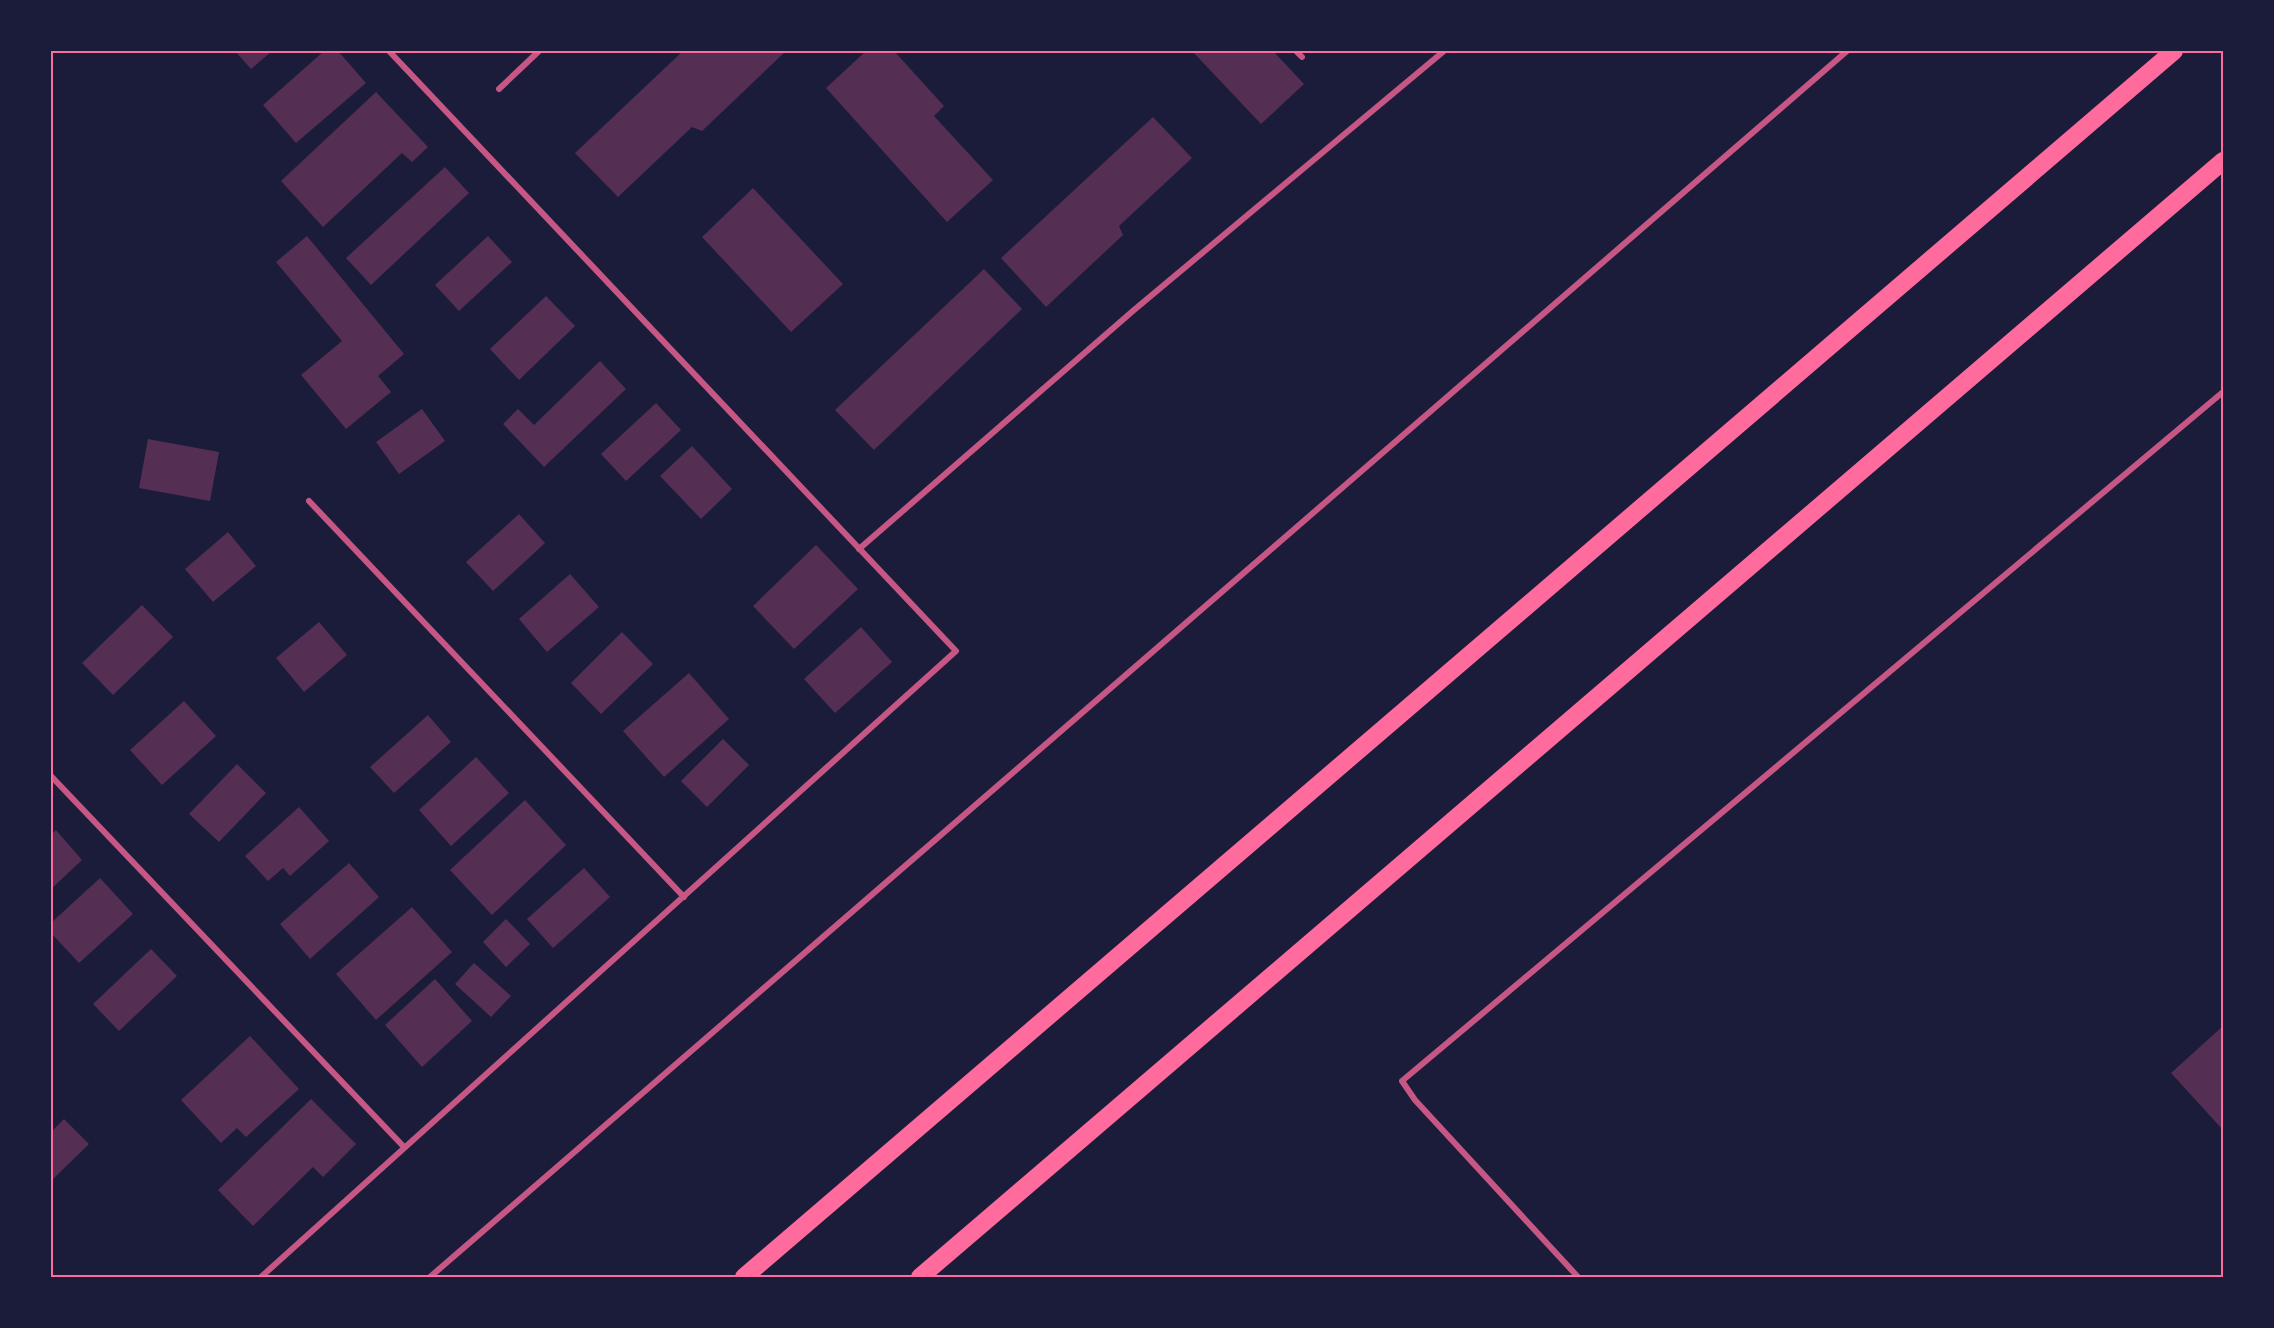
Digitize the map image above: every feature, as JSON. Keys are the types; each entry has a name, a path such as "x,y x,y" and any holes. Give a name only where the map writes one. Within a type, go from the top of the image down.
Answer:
{"highway":[{"path":"744,1277 2174,51"},
{"path":"920,1277 2223,161"}],"street":[{"path":"261,1277 956,651 389,51"},
{"path":"499,88 539,51"},
{"path":"1296,51 1302,57"},
{"path":"859,549 1134,310 1444,51"},
{"path":"430,1277 1847,51"},
{"path":"1578,1277 1423,1108 1402,1081 2223,392"},
{"path":"309,501 684,897"},
{"path":"51,776 404,1147"}],"building":[{"path":"235,51 272,51 251,69"},
{"path":"324,51 338,51 366,83 296,143 263,105"},
{"path":"683,51 786,51 702,131 692,127 618,197 575,153"},
{"path":"866,51 894,51 944,106 934,116 993,180 947,222 826,88"},
{"path":"1192,51 1273,51 1304,84 1261,124"},
{"path":"376,92 428,147 412,162 402,153 323,227 281,181"},
{"path":"1153,117 1192,158 1119,226 1123,235 1046,307 1001,258"},
{"path":"445,167 469,193 371,285 346,258"},
{"path":"753,188 843,284 791,332 702,237"},
{"path":"307,236 404,354 378,376 391,392 346,429 301,375 342,341 276,262"},
{"path":"488,236 512,262 459,311 435,285"},
{"path":"984,269 1022,309 874,450 835,410"},
{"path":"546,296 575,326 519,380 490,349"},
{"path":"600,361 626,389 544,467 503,424 518,409 534,425"},
{"path":"656,403 681,430 626,481 601,454"},
{"path":"422,409 445,441 399,474 376,442"},
{"path":"148,439 219,452 210,501 139,488"},
{"path":"692,446 732,489 701,519 660,476"},
{"path":"519,514 545,543 493,591 466,562"},
{"path":"228,532 256,566 213,602 185,569"},
{"path":"816,545 858,589 794,649 753,606"},
{"path":"570,574 599,607 547,652 519,619"},
{"path":"142,605 173,637 113,695 82,663"},
{"path":"319,622 347,655 304,692 276,658"},
{"path":"861,627 892,662 835,713 804,679"},
{"path":"622,632 653,664 601,714 571,683"},
{"path":"689,673 729,719 664,777 623,731"},
{"path":"184,701 216,736 162,785 130,750"},
{"path":"428,715 451,742 394,793 370,767"},
{"path":"723,739 749,765 707,807 681,781"},
{"path":"476,757 509,793 451,846 419,810"},
{"path":"237,764 266,793 219,842 189,814"},
{"path":"525,800 566,845 492,915 450,870"},
{"path":"299,807 329,841 290,876 283,868 268,881 245,856"},
{"path":"56,830 82,860 51,889 51,835"},
{"path":"349,863 379,897 310,959 280,924"},
{"path":"584,868 610,897 553,948 527,919"},
{"path":"100,878 133,914 79,963 51,933 51,923"},
{"path":"412,907 452,952 376,1020 336,974"},
{"path":"506,919 530,944 506,967 483,942"},
{"path":"151,949 177,976 119,1031 93,1004"},
{"path":"474,963 511,996 491,1017 455,984"},
{"path":"435,979 472,1021 422,1067 385,1025"},
{"path":"2223,1026 2223,1130 2171,1073"},
{"path":"250,1036 299,1089 246,1137 237,1128 221,1143 181,1100"},
{"path":"311,1099 356,1144 323,1177 313,1167 253,1226 218,1190"},
{"path":"64,1119 89,1144 51,1181 51,1132"}]}
